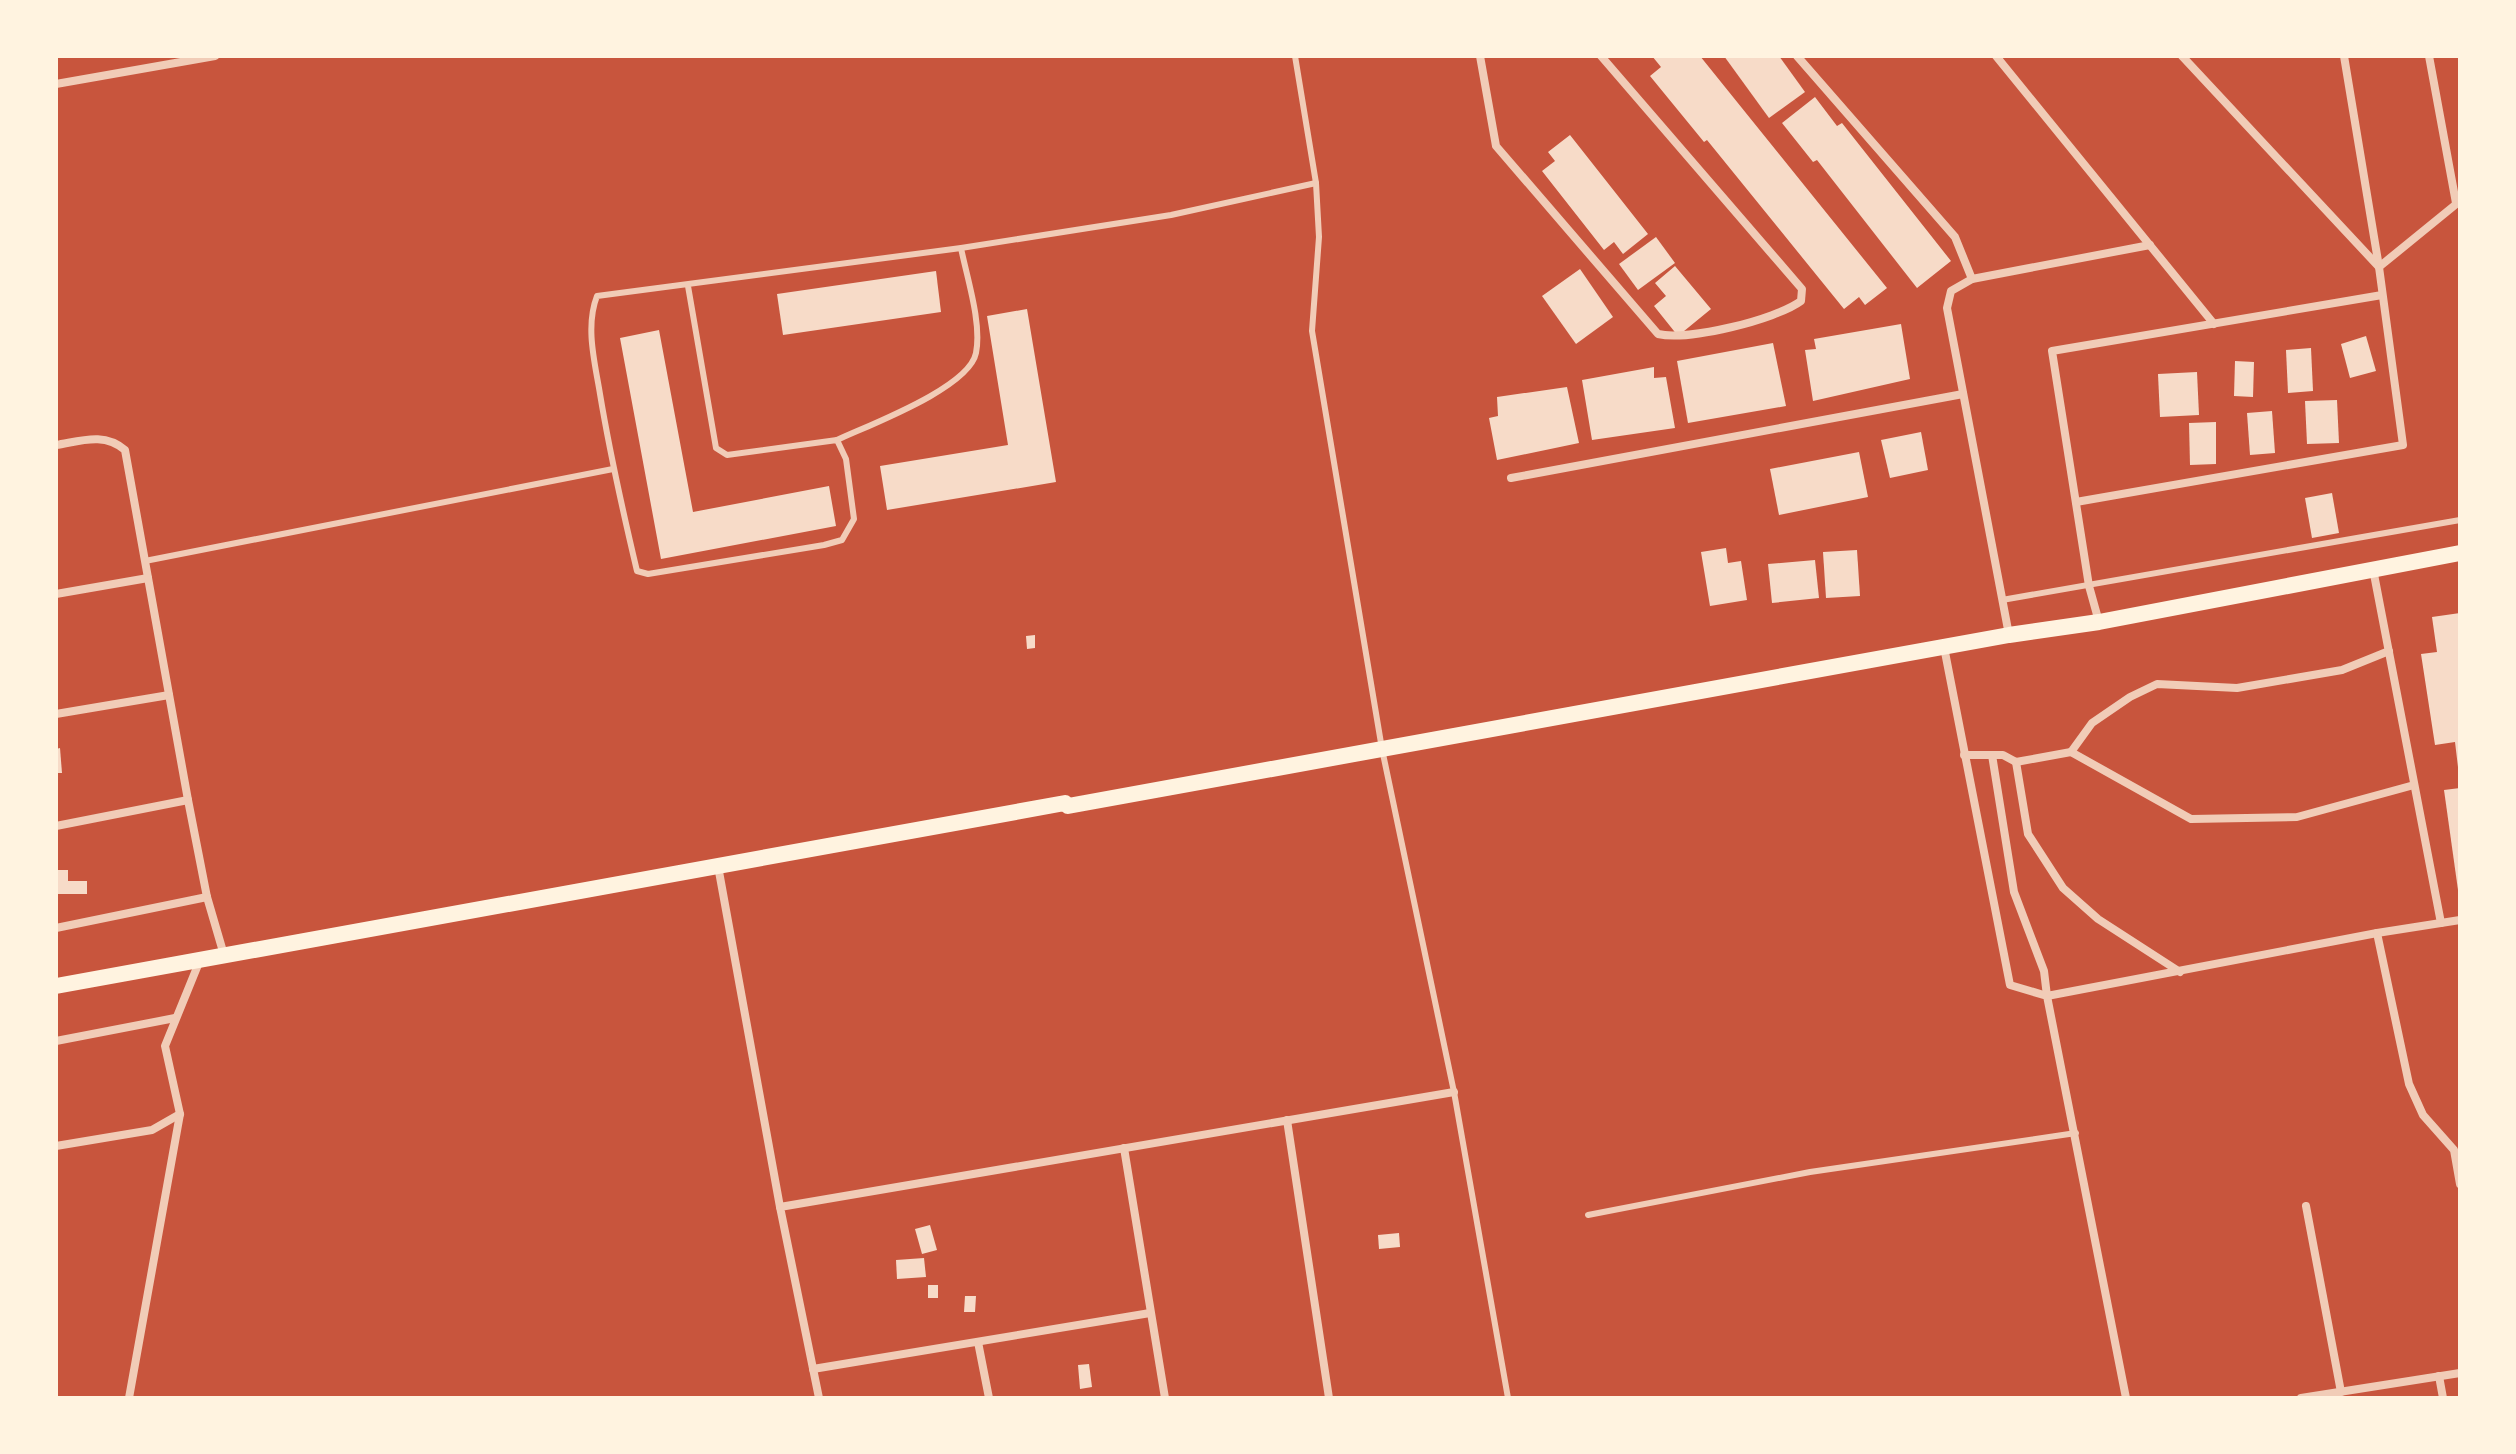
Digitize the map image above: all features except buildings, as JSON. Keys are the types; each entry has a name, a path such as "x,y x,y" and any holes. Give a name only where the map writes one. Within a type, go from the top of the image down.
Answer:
{"main road":[{"path":"56,986 2009,635 2099,622 2460,553"}],"street":[{"path":"56,84 215,56"},
{"path":"1480,56 1496,146 1658,334 1674,338 1770,317 1791,309 1801,301 1802,289 1601,56"},
{"path":"1797,56 1955,237 1972,279"},
{"path":"1996,56 2214,324"},
{"path":"2182,56 2379,267"},
{"path":"2192,56 2192,67"},
{"path":"2076,502 2403,445 2379,267 2344,56"},
{"path":"2379,267 2458,202 2429,56"},
{"path":"2009,635 1947,308 1951,291 1972,279 2150,245"},
{"path":"2099,622 2089,586 2052,351 2382,295"},
{"path":"1511,478 1963,394"},
{"path":"56,445 96,438 115,441 125,450 188,800 207,897 224,956"},
{"path":"2373,569 2441,923"},
{"path":"56,594 148,578"},
{"path":"1944,647 2010,985 2047,996 2460,920"},
{"path":"2071,752 2092,723 2130,697 2157,684 2237,688 2342,670 2389,651"},
{"path":"56,714 169,695"},
{"path":"1964,755 2003,755 2016,762 2071,752 2191,819 2297,817 2414,785"},
{"path":"1992,755 2014,892 2044,971 2126,1398"},
{"path":"2016,762 2028,834 2063,888 2098,919 2181,972"},
{"path":"56,826 188,800"},
{"path":"718,866 780,1207 819,1398"},
{"path":"56,928 207,897"},
{"path":"2377,933 2409,1084 2423,1115 2454,1150 2460,1184"},
{"path":"129,1398 180,1114 165,1046 201,960"},
{"path":"56,1041 175,1018"},
{"path":"780,1207 1454,1092"},
{"path":"56,1146 152,1130 180,1114"},
{"path":"1287,1120 1329,1398"},
{"path":"1124,1148 1165,1398"},
{"path":"2306,1206 2341,1392"},
{"path":"813,1369 1150,1313"},
{"path":"978,1342 989,1398"},
{"path":"2301,1398 2460,1373"},
{"path":"2439,1376 2443,1398"}],"lane":[{"path":"1295,56 1316,183 1319,237 1312,331 1382,749 1454,1092 1508,1398"},
{"path":"837,440 846,459 854,519 842,540 648,574 637,571 613,469 592,338 593,308 597,296 961,248 1171,215 1316,183"},
{"path":"688,286 716,448 727,455 837,440 929,397 967,373 976,354 976,326 961,248"},
{"path":"145,561 613,469"},
{"path":"2002,600 2460,520"},
{"path":"1588,1215 1810,1172 2076,1133"}]}
